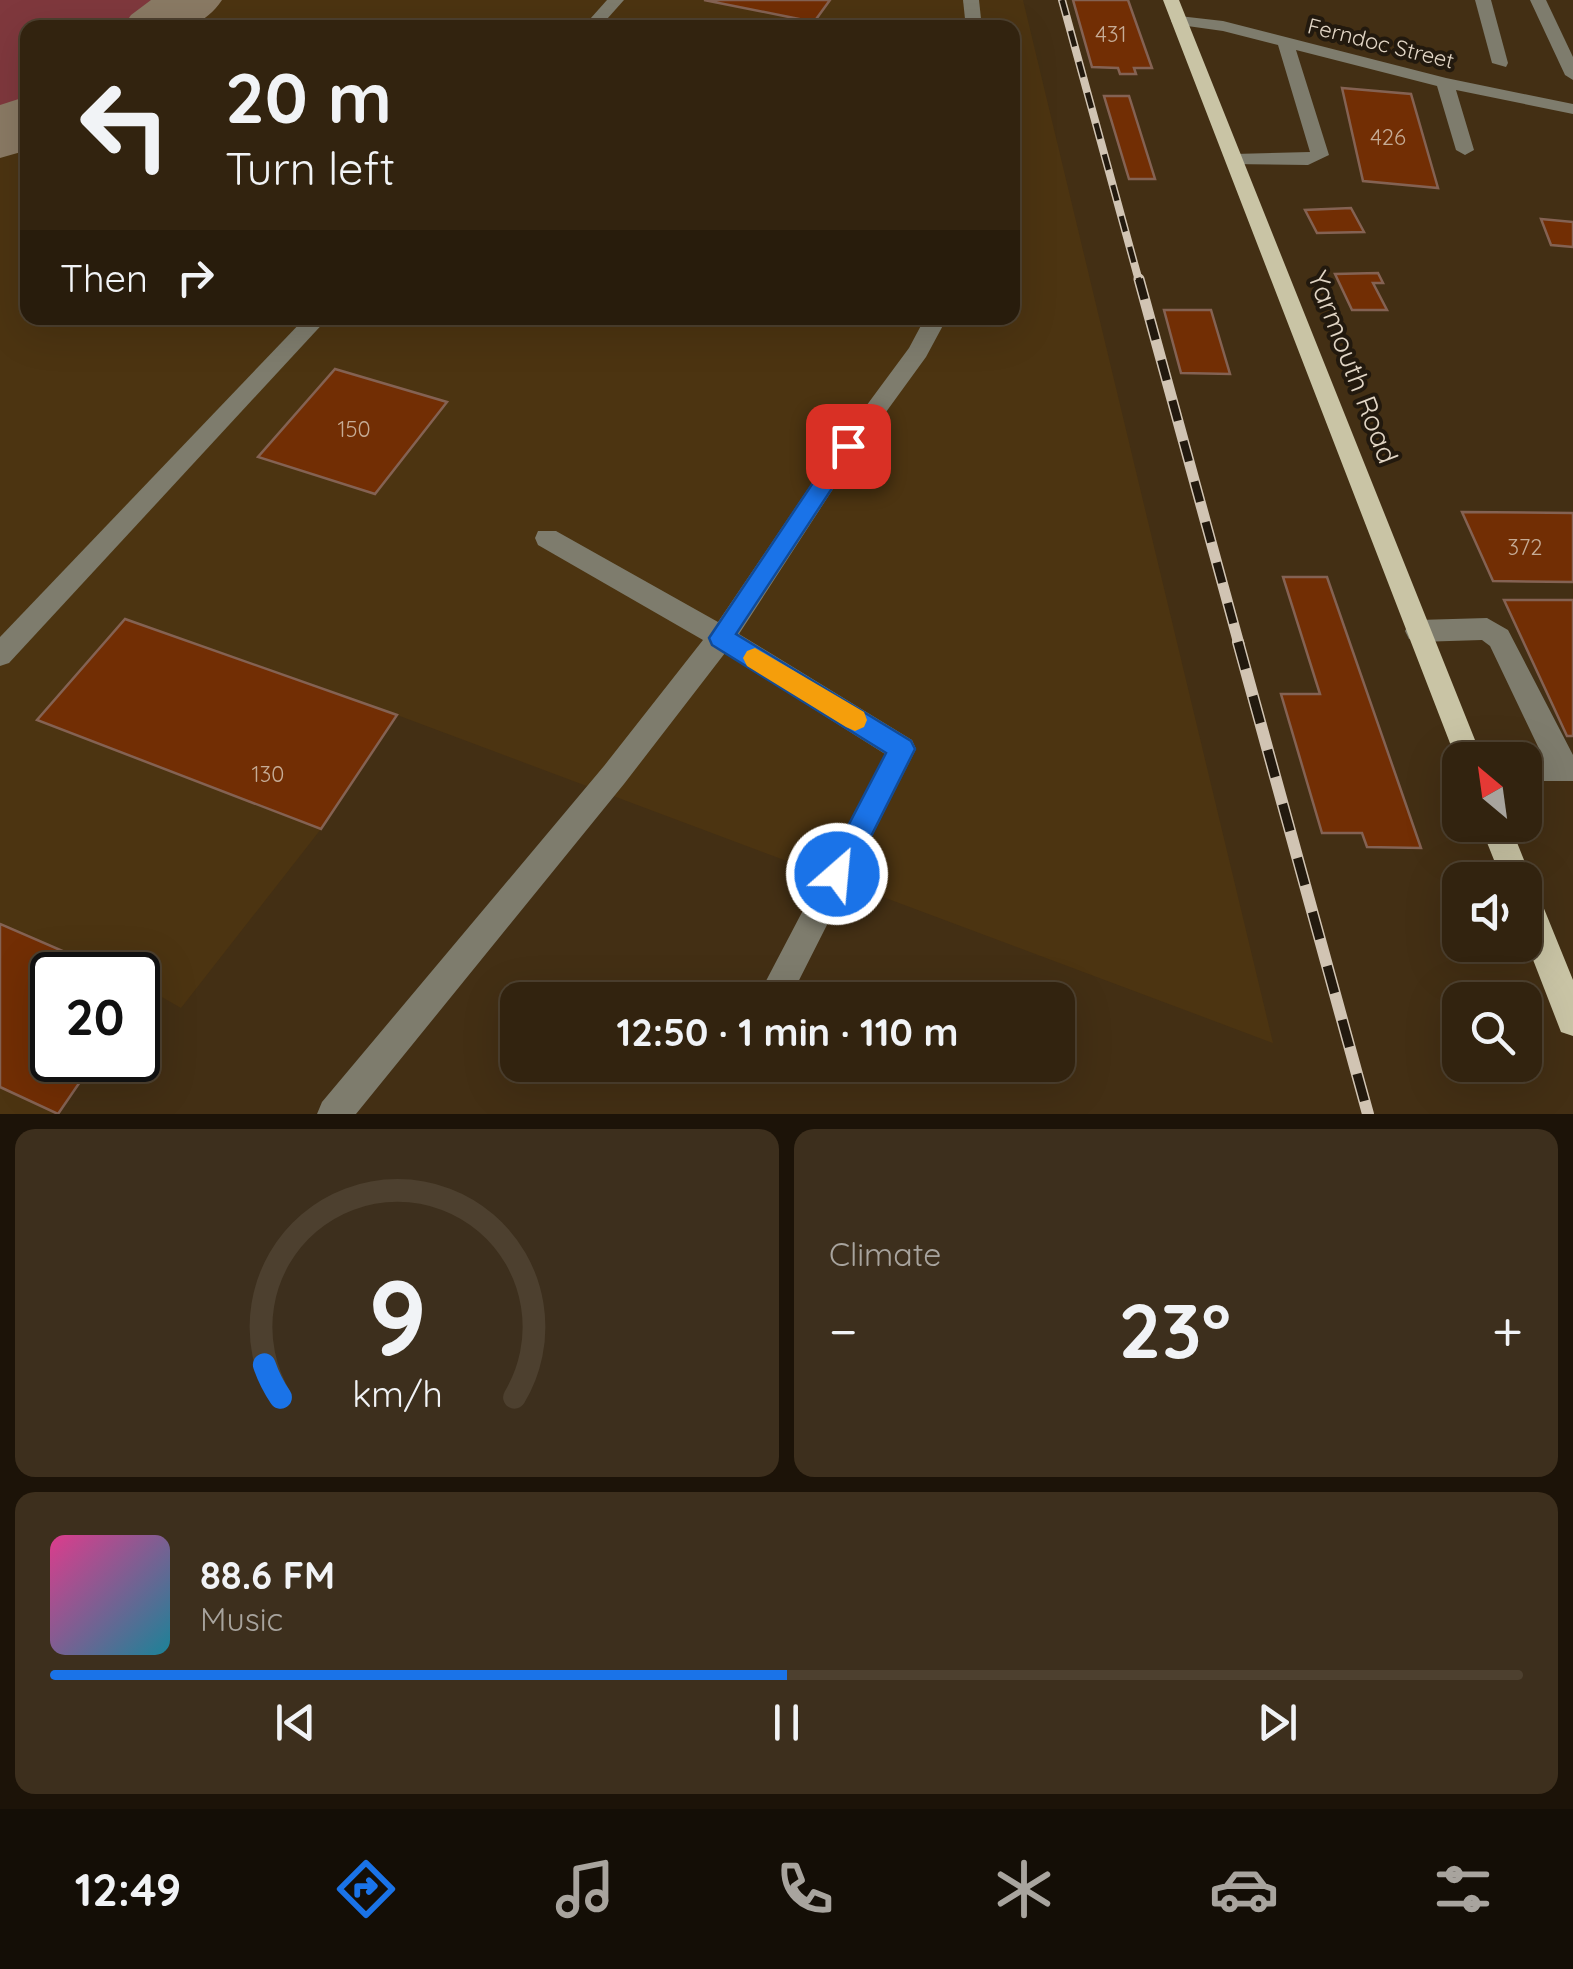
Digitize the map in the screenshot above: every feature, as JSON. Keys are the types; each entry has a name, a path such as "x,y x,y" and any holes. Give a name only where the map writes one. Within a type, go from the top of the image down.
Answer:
{"main road":[{"name":"Yarmouth Road","path":"1175,10 1462,742"},
{"path":"1542,942 1573,1020"}],"street":[{"path":"597,20 616,0"},
{"path":"1483,0 1500,62"},
{"path":"1538,0 1573,75"},
{"name":"Ferndoc Street","path":"1175,10 1445,83 1573,110"},
{"path":"1234,160 1308,159 1320,155 1284,42"},
{"path":"1445,83 1465,150"},
{"path":"0,655 311,325"},
{"path":"334,1114 614,775 721,638 848,446 918,352 932,325"},
{"path":"547,538 902,749 781,982"},
{"path":"1418,631 1487,628 1499,638 1568,768 1542,768"}],"shaded area":[{"path":"0,0 1023,0 1273,1043 397,715 321,829 181,1008 160,996 160,952 30,952 30,1082 80,1082 58,1114 0,1114"},
{"path":"0,0 168,0 140,20 20,20 20,106 0,119"}],"building":[{"path":"704,0 830,0 815,20"},
{"path":"1073,0 1128,0 1152,68 1134,68 1136,74 1120,74 1118,68 1092,67"},
{"path":"1342,88 1411,94 1438,188 1363,181"},
{"path":"1104,96 1129,96 1155,179 1129,179"},
{"path":"1351,208 1364,232 1317,233 1305,210"},
{"path":"1541,219 1573,222 1573,247 1551,245"},
{"path":"1378,273 1383,283 1373,283 1387,310 1352,310 1335,274"},
{"path":"1164,310 1211,310 1230,374 1181,373"},
{"path":"335,369 447,402 375,494 258,457"},
{"path":"1462,512 1573,513 1573,582 1493,581"},
{"path":"1283,577 1327,577 1421,848 1367,847 1362,833 1322,833 1281,694 1320,694"},
{"path":"1504,600 1573,600 1573,736 1567,736"},
{"path":"125,619 397,715 321,829 37,720"},
{"path":"0,924 65,952 30,952 30,1082 80,1082 58,1114 0,1087"}],"taxiway":[{"path":"164,20 191,0"},
{"path":"0,137 20,123"}],"railway":[{"path":"1062,0 1139,281"},
{"path":"1139,279 1239,644"},
{"path":"1238,642 1368,1114"}],"slow traffic":[{"path":"755,658 855,720"}],"route":[{"path":"837,874 902,749 721,638 848,446"}]}
